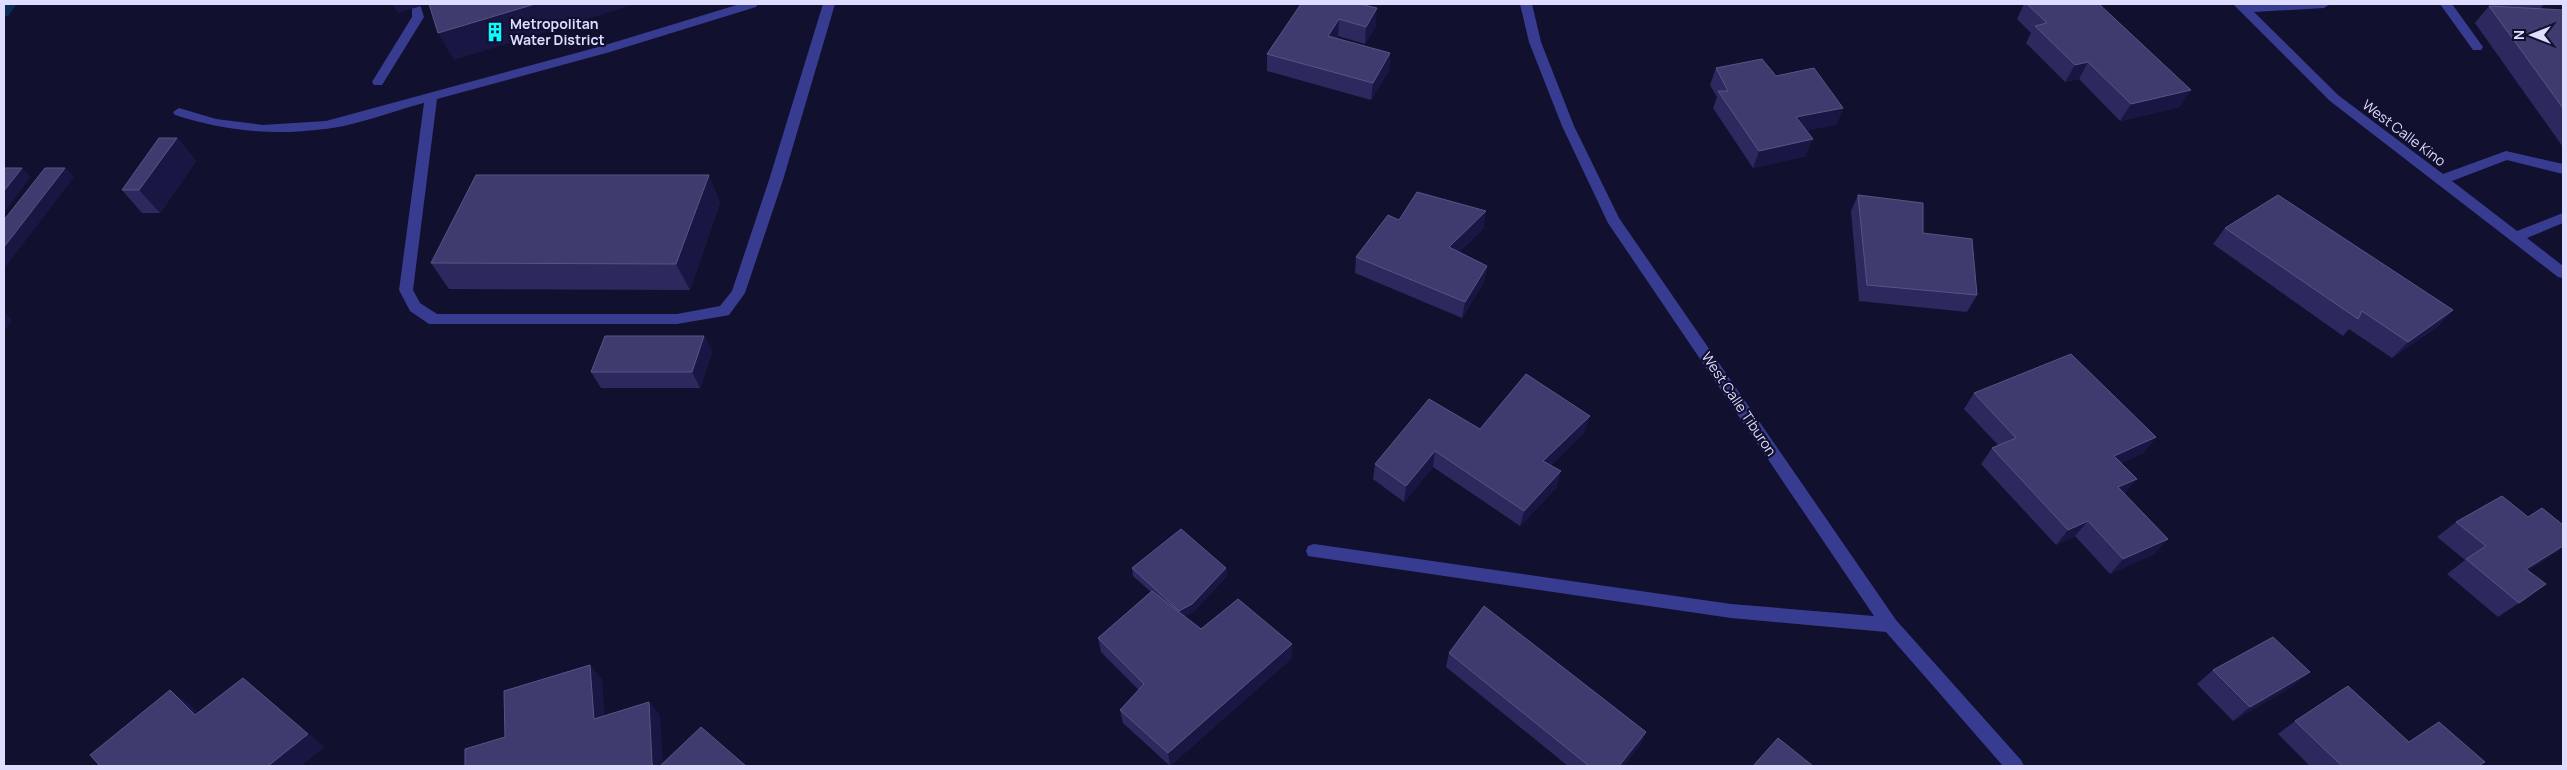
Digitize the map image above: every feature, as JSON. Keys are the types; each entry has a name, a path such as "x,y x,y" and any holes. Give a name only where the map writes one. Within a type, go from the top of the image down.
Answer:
{"street":[{"path":"179,112 215,123 272,128 326,124 606,49 752,4"},
{"path":"431,96 406,290 415,307 434,320 677,319 724,310 738,293 776,180 829,4"},
{"name":"West Calle Tiburon","path":"1526,4 1535,42 1568,126 1613,220 1890,625 2015,766"},
{"path":"2241,6 2324,4"},
{"path":"2446,4 2477,47"},
{"name":"West Calle Kino","path":"2241,6 2334,98 2563,273"},
{"path":"378,82 418,18 416,7"},
{"path":"2442,180 2506,155 2563,169"},
{"path":"2516,237 2563,218"},
{"path":"1314,551 1731,611 1890,625"}],"building":[{"path":"429,4 535,4 438,33"},
{"path":"1301,4 1360,4 1377,8 1366,27 1339,19 1328,36 1390,53 1373,83 1267,54"},
{"path":"2027,4 2099,4 2191,90 2131,104 2088,62 2075,65 2035,26 2047,23"},
{"path":"2489,6 2563,10 2563,108"},
{"path":"1762,59 1776,76 1814,68 1843,108 1796,117 1813,139 1759,151 1718,91 1728,91 1716,68"},
{"path":"159,138 177,138 139,190 122,190"},
{"path":"4,168 22,168 4,191"},
{"path":"45,168 65,168 4,247 4,220"},
{"path":"476,175 709,175 676,264 431,263"},
{"path":"1417,192 1486,211 1449,247 1487,266 1465,302 1356,257 1388,215 1399,220"},
{"path":"1858,195 1923,203 1923,233 1972,239 1977,295 1867,285"},
{"path":"2278,195 2453,310 2408,342 2362,311 2358,319 2225,228"},
{"path":"605,336 704,336 692,372 591,372"},
{"path":"2071,354 2156,437 2114,456 2137,479 2118,487 2168,539 2123,559 2088,521 2068,530 1992,448 2016,438 1974,393"},
{"path":"1526,374 1590,416 1543,461 1561,471 1524,511 1435,451 1406,486 1375,464 1429,399 1480,429"},
{"path":"2502,496 2528,517 2542,508 2563,525 2563,546 2526,569 2546,584 2519,603 2466,559 2486,546 2456,522"},
{"path":"1181,529 1226,568 1192,604 1179,611 1132,568"},
{"path":"1152,591 1201,629 1238,599 1292,644 1168,753 1120,710 1144,684 1098,638"},
{"path":"1484,606 1646,732 1619,766 1589,766 1449,653"},
{"path":"2273,637 2310,672 2250,707 2213,670"},
{"path":"590,665 594,719 649,702 653,766 465,766 465,749 505,737 504,691"},
{"path":"243,678 308,734 268,766 100,766 90,755 170,690 195,715"},
{"path":"2348,686 2409,742 2439,722 2485,762 2478,766 2342,766 2295,721"},
{"path":"701,727 746,766 660,766"},
{"path":"1778,738 1813,766 1753,766"}],"waterway":[{"path":"4,14 12,4"}],"place":[{"name":"Metropolitan Water District","path":"495,32"}]}
